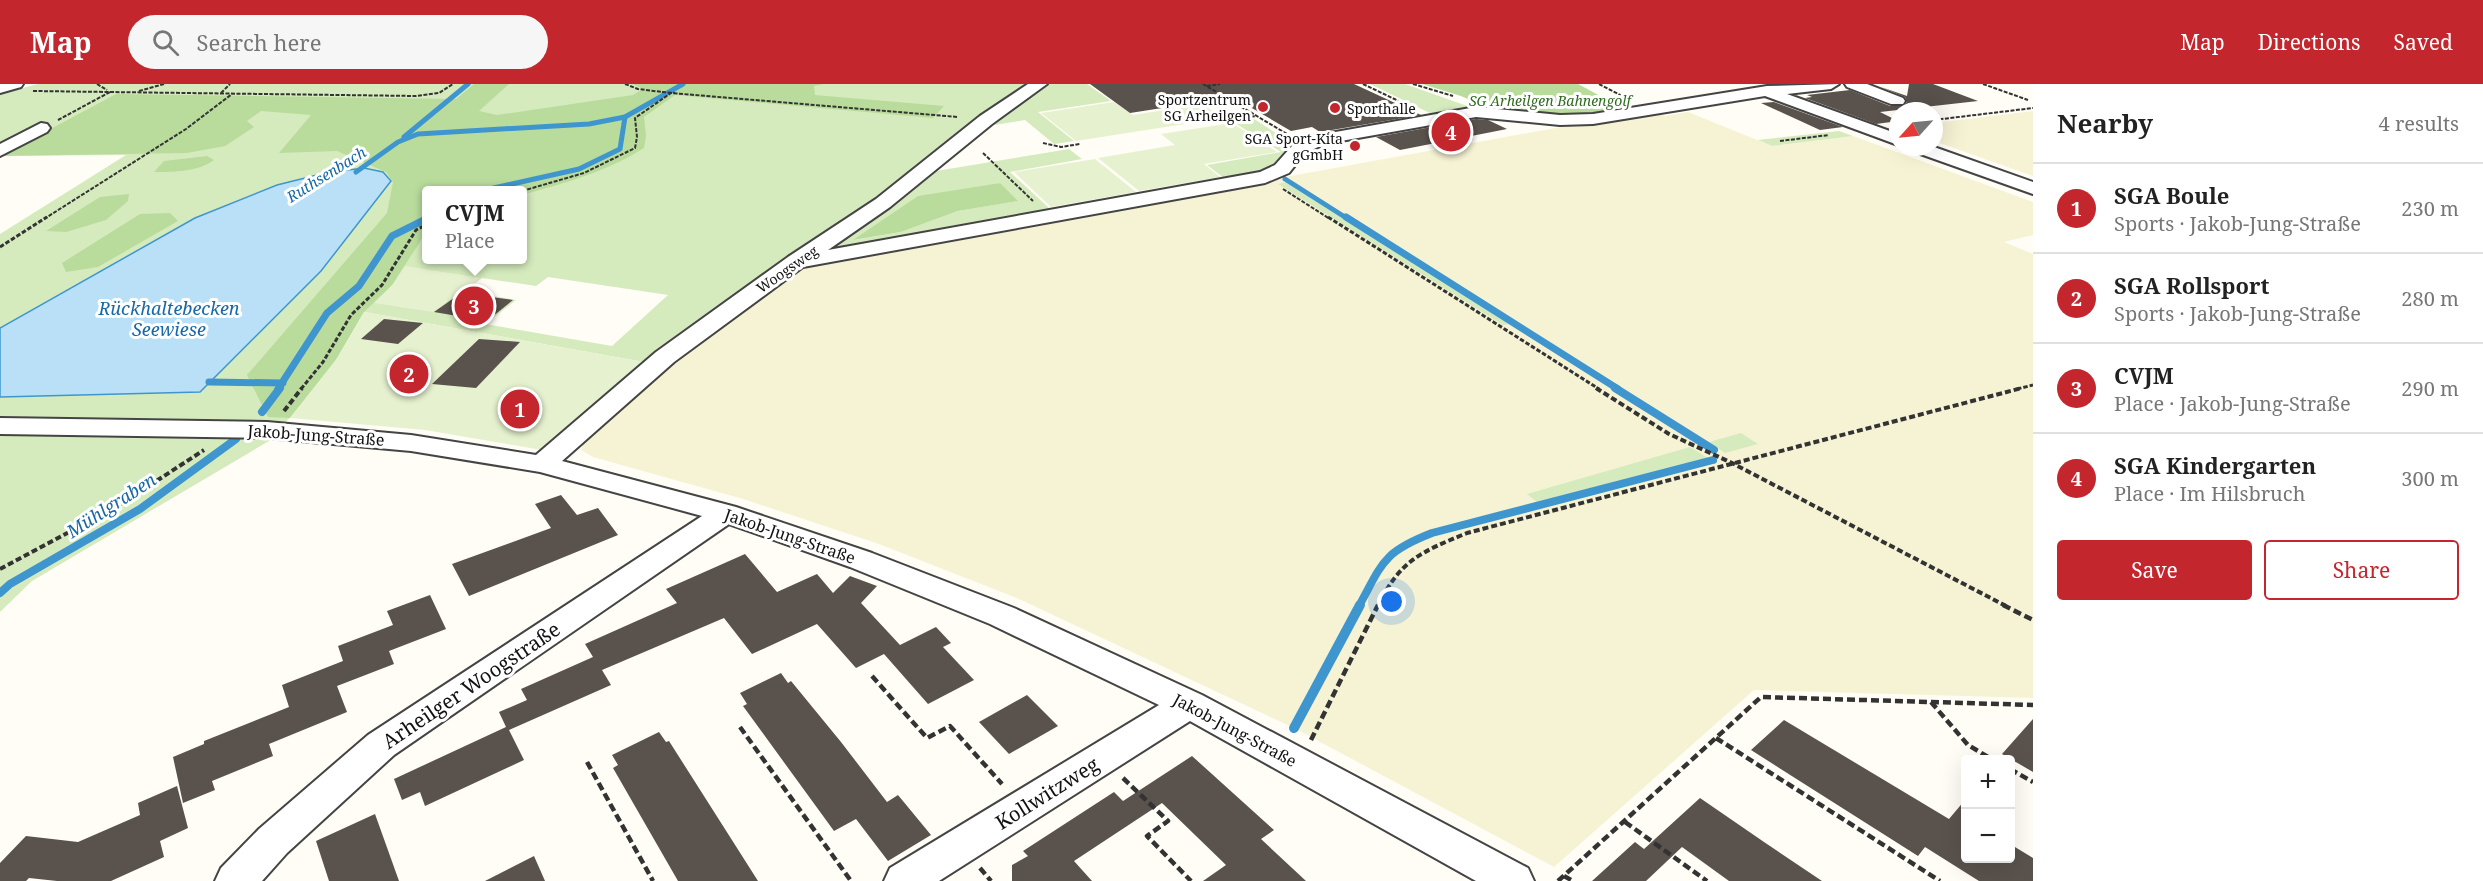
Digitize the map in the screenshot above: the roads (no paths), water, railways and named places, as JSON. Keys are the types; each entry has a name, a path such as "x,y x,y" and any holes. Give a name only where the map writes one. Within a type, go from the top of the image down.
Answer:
{"street":[{"name":"Woogsweg","path":"542,464 658,363 795,262 883,203 986,120 1039,84"},
{"path":"1750,84 1889,137"},
{"path":"795,262 1265,177 1282,169 1305,145 1319,140 1435,119 1489,111 1572,120 1633,113 1767,91 1831,84"},
{"path":"1853,84 1897,101"},
{"path":"0,88 22,87"},
{"path":"0,151 41,128"},
{"path":"1943,156 2033,188"},
{"name":"Jakob-Jung-Straße","path":"0,426 267,430 411,443 542,464 726,513 861,560 1002,616 1189,704 1513,881"},
{"name":"Arheilger Woogstraße","path":"236,881 273,842 381,745 726,513"},
{"name":"Kollwitzweg","path":"905,881 1189,704"}],"water":[{"name":"Rückhaltebecken Seewiese","path":"364,168 383,172 391,181 321,271 200,392 0,397 0,328 195,218 277,185 325,173"}],"waterway":[{"path":"404,137 468,84"},
{"name":"Ruthsenbach","path":"625,117 683,84"},
{"name":"Ruthsenbach","path":"356,172 398,142 418,134 589,124 625,117"},
{"name":"Mühlgraben","path":"503,186 579,169 620,149 625,117"},
{"path":"1285,179 1348,219"},
{"path":"1346,217 1618,389"},
{"name":"Mühlgraben","path":"282,383 327,313 359,286 392,236 422,221"},
{"path":"209,382 282,383"},
{"name":"Mühlgraben","path":"278,389 282,383"},
{"name":"Mühlgraben","path":"262,412 280,388"},
{"path":"1615,388 1714,450"},
{"name":"Mühlgraben","path":"0,593 10,584 140,509 236,439"},
{"path":"1359,606 1386,560 1403,546 1432,533 1713,460"},
{"path":"1294,728 1360,605"}],"place":[{"name":"Sportzentrum SG Arheilgen","path":"1263,107"},
{"name":"Sporthalle","path":"1335,108"},
{"name":"SGA Kindergarten","path":"1451,132"},
{"name":"SGA Sport-Kita gGmbH","path":"1355,146"},
{"name":"CVJM","path":"474,306"},
{"name":"SGA Rollsport","path":"409,374"},
{"name":"SGA Boule","path":"520,409"}],"park label":[{"name":"SG Arheilgen Bahnengolf","path":"1550,100"}]}
